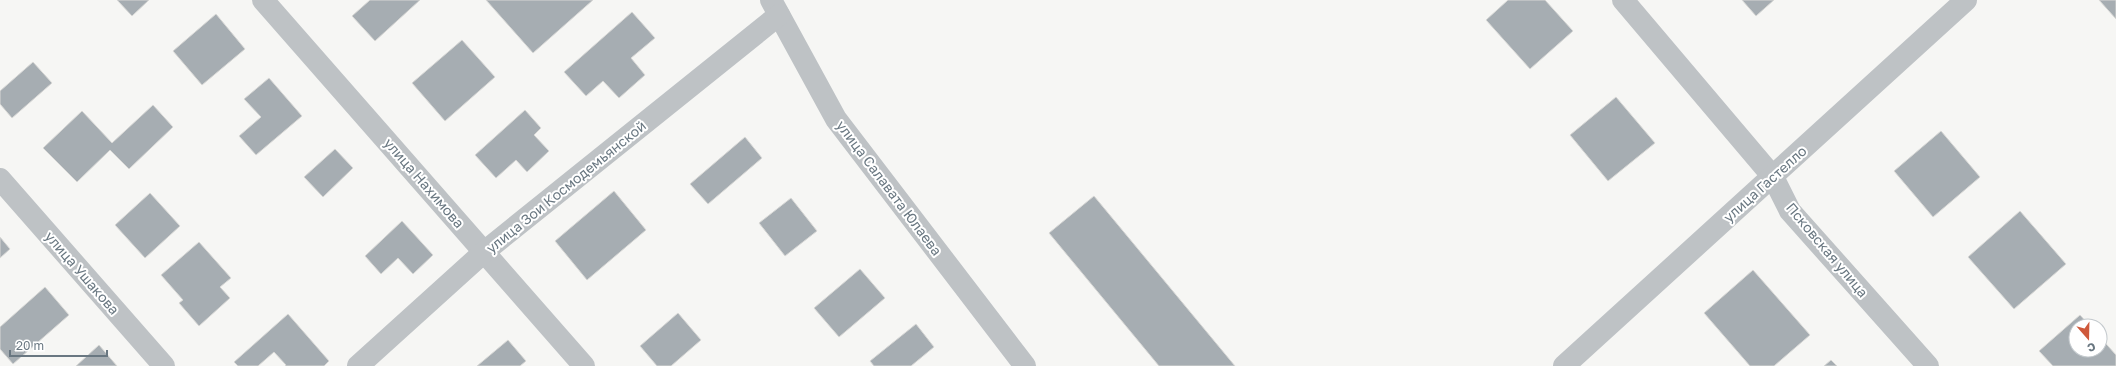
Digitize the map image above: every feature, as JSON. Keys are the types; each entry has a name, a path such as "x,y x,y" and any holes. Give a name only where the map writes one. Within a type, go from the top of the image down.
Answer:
{"street":[{"name":"улица Нахимова","path":"264,0 584,366"},
{"name":"Псковская улица","path":"1623,0 1773,177 1790,211 1928,366"},
{"name":"улица Гастелло","path":"1564,366 1966,0"},
{"name":"улица Зои Космодемьянской","path":"358,366 484,252 775,7"},
{"name":"улица Салавата Юлаева","path":"775,7 836,119 1025,366"},
{"name":"улица Ушакова","path":"0,179 164,366"}],"building":[{"path":"117,0 149,0 132,16"},
{"path":"370,0 420,0 375,41 352,16"},
{"path":"486,0 593,0 533,53"},
{"path":"1508,0 1545,0 1573,31 1530,69 1486,20"},
{"path":"1742,0 1774,0 1756,16"},
{"path":"2099,0 2116,0 2116,19"},
{"path":"632,12 655,38 631,58 645,75 619,98 603,81 586,96 564,72"},
{"path":"216,14 245,49 202,85 173,51"},
{"path":"462,40 495,77 445,121 412,83"},
{"path":"33,62 52,83 12,118 0,104 0,91"},
{"path":"269,78 302,116 256,155 239,136 261,117 244,99"},
{"path":"1616,97 1655,143 1608,181 1570,135"},
{"path":"153,105 173,127 129,169 110,150 77,182 43,148 82,111 112,143"},
{"path":"525,110 541,128 534,135 549,151 527,172 516,160 496,178 475,155"},
{"path":"1941,131 1980,177 1933,217 1894,171"},
{"path":"745,137 762,158 708,204 690,184"},
{"path":"335,149 353,168 323,197 304,177"},
{"path":"614,191 646,230 587,280 555,241"},
{"path":"150,193 180,226 145,258 115,225"},
{"path":"1094,196 1235,366 1159,366 1049,233"},
{"path":"791,198 817,231 785,256 759,223"},
{"path":"2020,211 2066,264 2014,309 1968,257"},
{"path":"402,221 433,255 413,274 398,258 381,274 365,256"},
{"path":"0,237 10,249 0,258"},
{"path":"199,242 231,278 220,287 230,298 199,326 179,303 183,300 161,275"},
{"path":"860,269 885,298 839,337 814,308"},
{"path":"1753,270 1810,335 1774,366 1750,366 1704,313"},
{"path":"45,287 69,315 13,364 0,349 0,327"},
{"path":"678,313 701,340 671,366 657,366 640,346"},
{"path":"288,314 329,361 324,366 285,366 286,365 274,352 258,366 238,366 234,362"},
{"path":"916,324 934,347 911,366 874,366 870,361"},
{"path":"2068,326 2068,358 2108,358 2108,346 2116,355 2116,366 2053,366 2039,351"},
{"path":"508,340 526,361 520,366 477,366"},
{"path":"99,345 117,366 76,366"},
{"path":"1831,360 1837,366 1824,366"}]}
